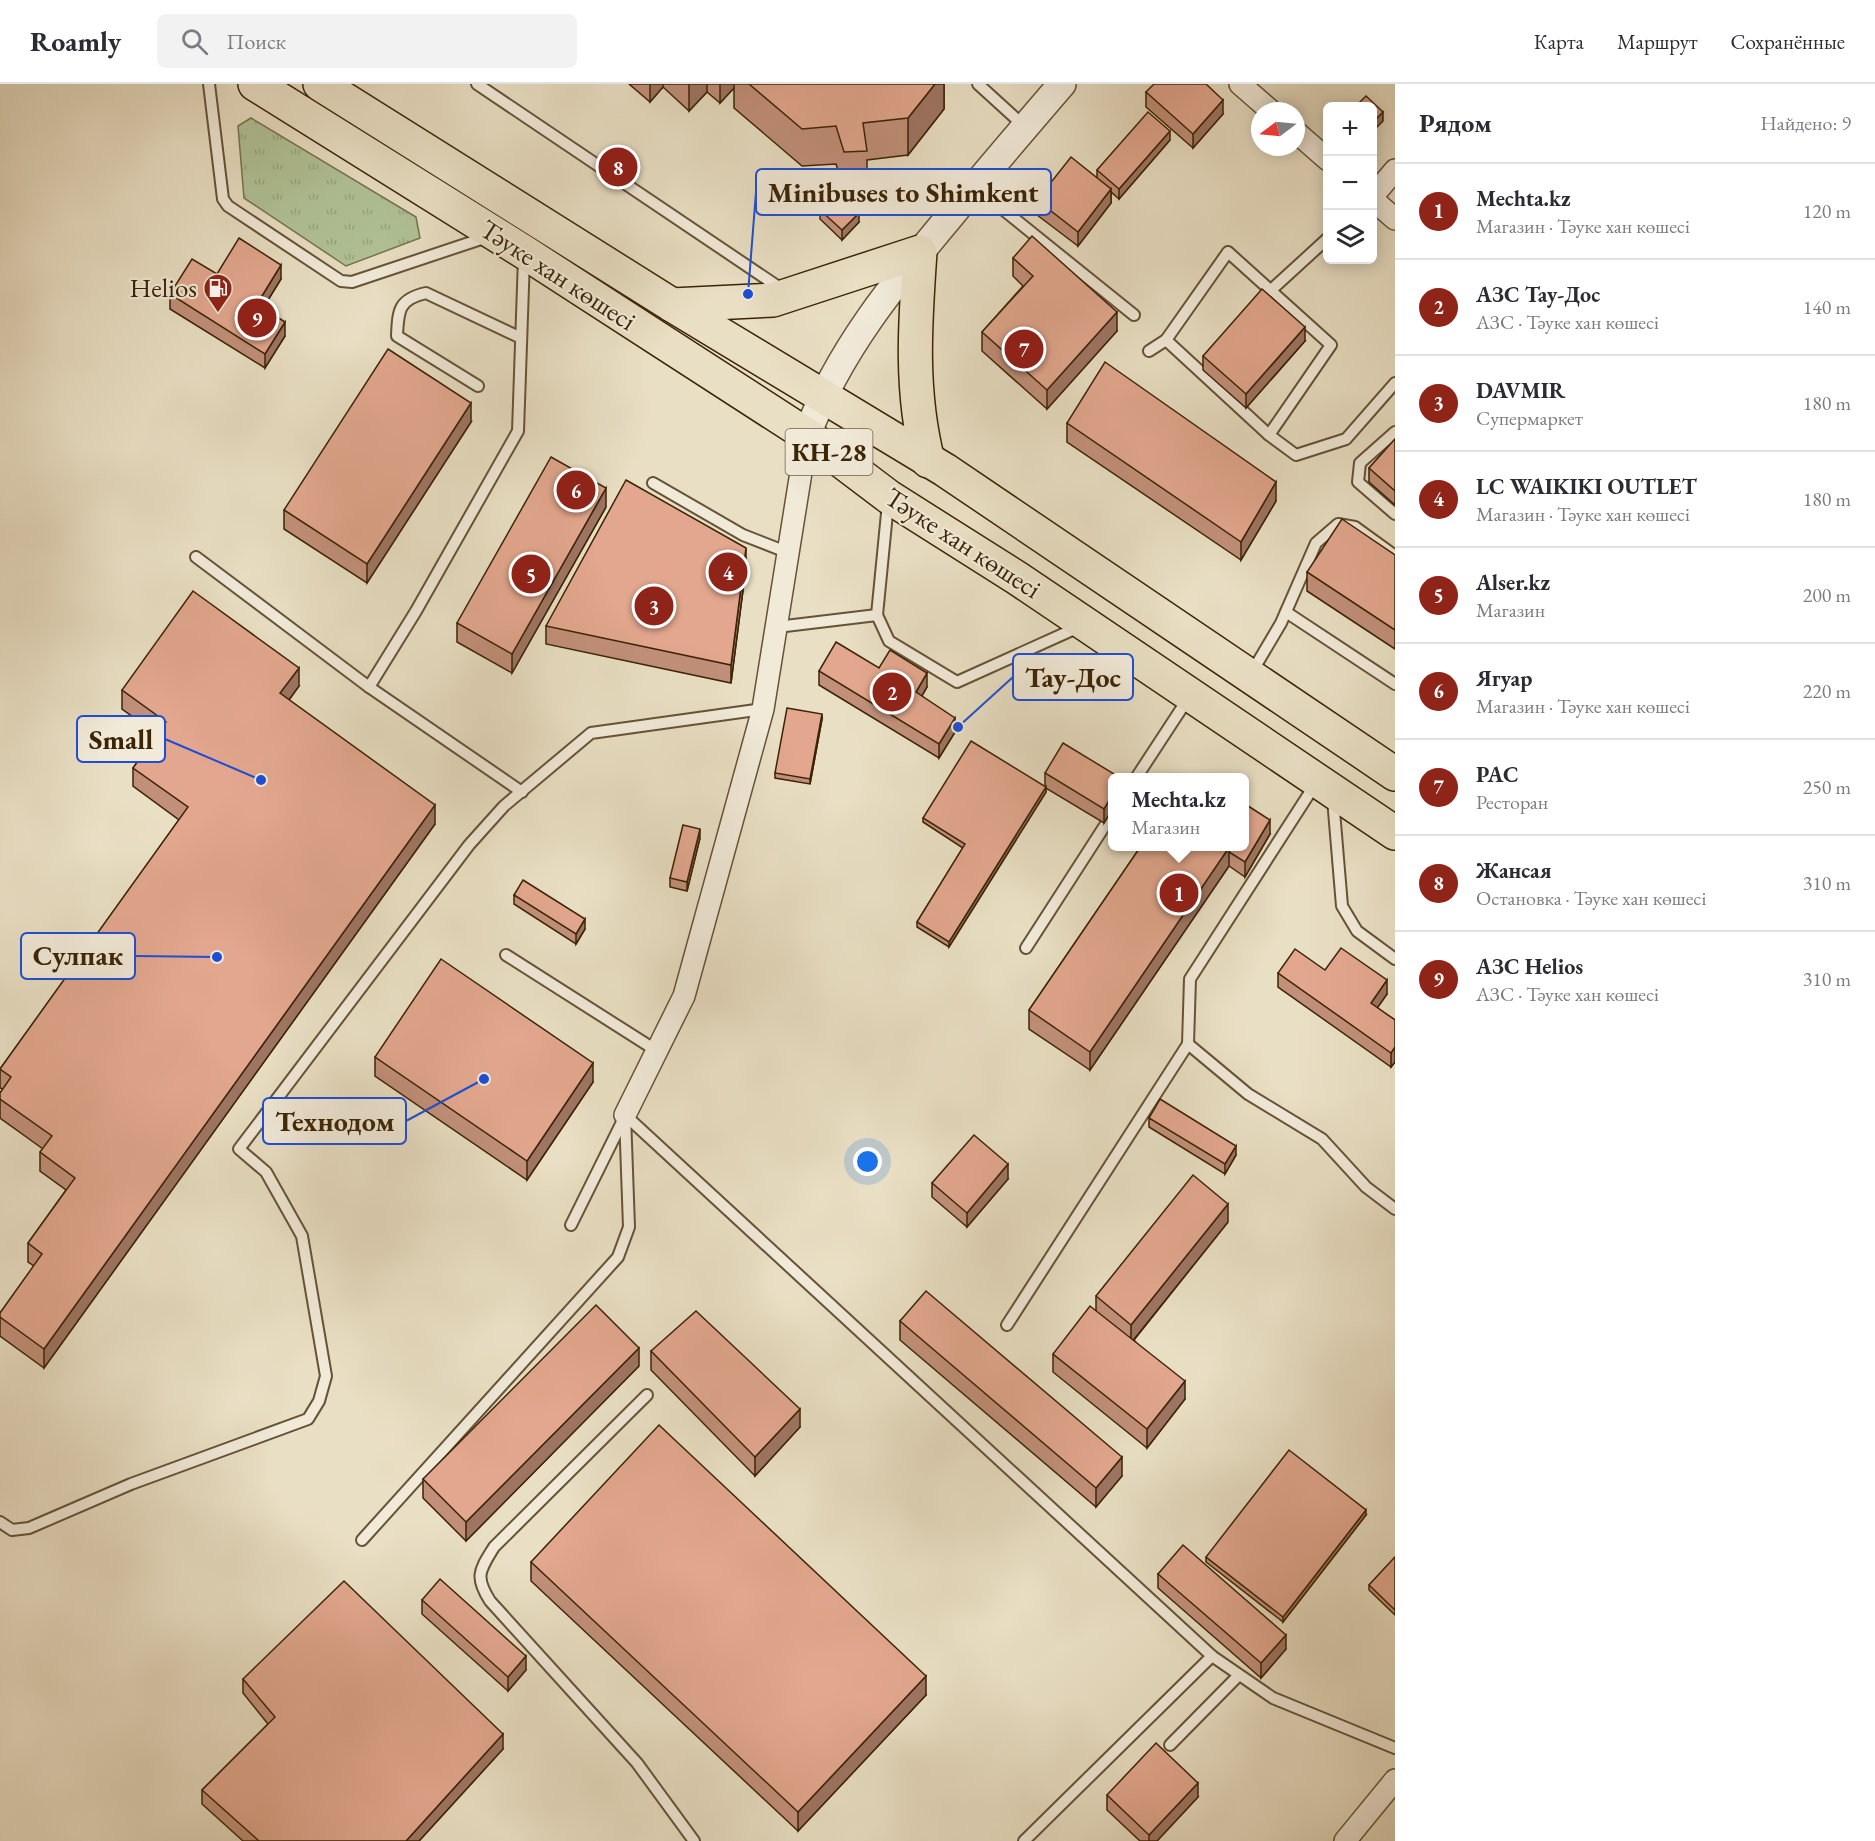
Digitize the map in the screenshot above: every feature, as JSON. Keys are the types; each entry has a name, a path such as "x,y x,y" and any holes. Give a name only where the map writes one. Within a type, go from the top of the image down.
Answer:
{"main road":[{"name":"Тәуке хан көшесі","path":"255,84 524,252 807,435 889,497 1086,624 1395,833"},
{"name":"Тәуке хан көшесі","path":"320,84 672,305 928,461 1395,774"},
{"path":"672,305 773,300 920,252 913,352 918,423 928,461"}],"street":[{"path":"625,1115 684,996 763,709 807,435 822,395 848,347 920,252 1062,84"},
{"path":"1240,84 1261,102"},
{"path":"1305,140 1323,156"},
{"path":"1377,192 1395,170"},
{"path":"1377,203 1395,219"},
{"path":"1345,1841 1395,1780"}],"lane":[{"path":"209,84 224,199 228,206 341,281 352,282 495,234"},
{"path":"477,84 791,295"},
{"path":"978,84 1025,128"},
{"path":"975,187 1134,315"},
{"path":"1270,291 1323,243"},
{"path":"369,687 416,612 518,431 524,252"},
{"path":"1149,351 1166,340 1228,252 1331,345 1269,435"},
{"path":"478,386 398,336 401,306 410,297 426,293 521,338"},
{"path":"1166,340 1269,435 1296,455 1346,439 1395,383"},
{"path":"1395,432 1360,463 1358,482 1395,514"},
{"path":"653,483 743,535 789,553"},
{"path":"889,497 877,615 889,641 957,682 1086,624"},
{"path":"1250,676 1286,612 1316,543 1338,524 1355,527 1395,556"},
{"path":"196,557 369,687 522,792"},
{"path":"1286,612 1395,684"},
{"path":"777,627 877,615"},
{"path":"1139,773 1190,694"},
{"path":"0,1522 12,1530 29,1528 131,1484 308,1419 319,1401 326,1376 302,1236 266,1172 239,1149 469,845 504,806 591,733 763,709"},
{"path":"1325,785 1342,906 1356,931 1395,959"},
{"path":"1007,1325 1188,1044 1190,979 1325,785"},
{"path":"1026,948 1108,821"},
{"path":"506,955 657,1051"},
{"path":"1188,1044 1248,1094 1322,1139 1366,1187 1395,1209"},
{"path":"571,1225 625,1115"},
{"path":"362,1540 618,1257 629,1227 625,1115"},
{"path":"625,1115 1212,1656 1273,1698 1395,1748"},
{"path":"647,1395 494,1547 480,1571 481,1587 490,1601 637,1763 694,1841"},
{"path":"1024,1841 1212,1656"},
{"path":"1170,1745 1238,1676"}],"green space":[{"path":"251,118 416,217 420,238 346,266 244,198 238,126"}],"building":[{"path":"749,84 935,84 908,118 863,123 867,151 844,152 836,126 802,129"},
{"path":"1154,84 1206,84 1223,100 1193,134 1146,92"},
{"path":"1366,96 1372,102 1360,102"},
{"path":"1377,106 1383,112 1377,118"},
{"path":"1148,112 1170,131 1119,189 1097,170"},
{"path":"1071,157 1111,189 1078,232 1037,200"},
{"path":"837,192 859,213 842,230 820,210"},
{"path":"1032,236 1117,312 1047,390 982,332 1033,276 1013,258"},
{"name":"Helios","path":"239,238 281,265 257,304 285,322 265,354 170,294 192,259 217,274"},
{"path":"1262,289 1305,327 1246,394 1203,356"},
{"path":"388,349 471,403 367,564 284,510"},
{"path":"1105,362 1276,482 1241,542 1067,423"},
{"path":"1395,439 1395,491 1369,468"},
{"path":"551,457 606,488 512,654 457,623"},
{"path":"626,480 746,548 731,665 546,626"},
{"path":"1342,519 1395,555 1395,630 1307,572"},
{"path":"193,591 299,668 280,693 435,805 44,1349 0,1317 0,1313 42,1254 28,1243 75,1178 40,1152 52,1136 0,1099 0,1093 11,1077 0,1069 188,807 133,768 166,722 122,690"},
{"path":"836,642 879,668 890,650 927,673 916,692 955,718 939,744 819,671"},
{"path":"787,708 822,714 810,779 775,773"},
{"path":"971,741 1046,787 949,942 917,922 965,844 923,818"},
{"path":"1063,743 1112,773 1108,773 1108,802 1104,809 1045,773"},
{"path":"1249,807 1270,820 1245,862 1229,852 1249,851"},
{"path":"683,825 700,829 687,882 670,878"},
{"path":"1138,851 1227,851 1090,1052 1029,1010"},
{"path":"523,880 585,919 576,934 514,895"},
{"path":"1341,948 1387,980 1371,1003 1395,1020 1395,1047 1391,1053 1278,973 1295,949 1325,970"},
{"path":"441,959 593,1063 527,1161 375,1057"},
{"path":"1160,1099 1236,1146 1225,1164 1149,1118"},
{"path":"974,1135 1008,1164 967,1213 932,1183"},
{"path":"1193,1175 1228,1204 1131,1325 1096,1296"},
{"path":"926,1291 1122,1457 1096,1488 900,1321"},
{"path":"596,1305 639,1348 466,1522 423,1479"},
{"path":"1090,1306 1185,1381 1147,1429 1053,1354"},
{"path":"696,1311 800,1409 755,1457 651,1351"},
{"path":"659,1425 926,1676 798,1812 531,1562"},
{"path":"1289,1450 1366,1510 1283,1617 1206,1557"},
{"path":"1183,1545 1286,1635 1261,1663 1158,1574"},
{"path":"1395,1557 1395,1610 1369,1585"},
{"path":"440,1579 526,1656 508,1677 422,1600"},
{"path":"344,1581 503,1734 406,1841 259,1841 202,1790 275,1717 243,1679"},
{"path":"1156,1743 1198,1783 1149,1835 1107,1795"}],"place":[{"name":"Жансая","path":"618,167"},
{"name":"Minibuses to Shimkent","path":"748,294"},
{"name":"Helios","path":"218,314"},
{"name":"АЗС Helios","path":"257,318"},
{"name":"РАС","path":"1024,349"},
{"name":"Ягуар","path":"576,490"},
{"name":"LC WAIKIKI OUTLET","path":"728,572"},
{"name":"Alser.kz","path":"531,574"},
{"name":"DAVMIR","path":"654,606"},
{"name":"АЗС Тау-Дос","path":"892,692"},
{"name":"Тау-Дос","path":"958,727"},
{"name":"Small","path":"261,780"},
{"name":"Mechta.kz","path":"1179,893"},
{"name":"Сулпак","path":"217,957"},
{"name":"Технодом","path":"484,1079"}]}
